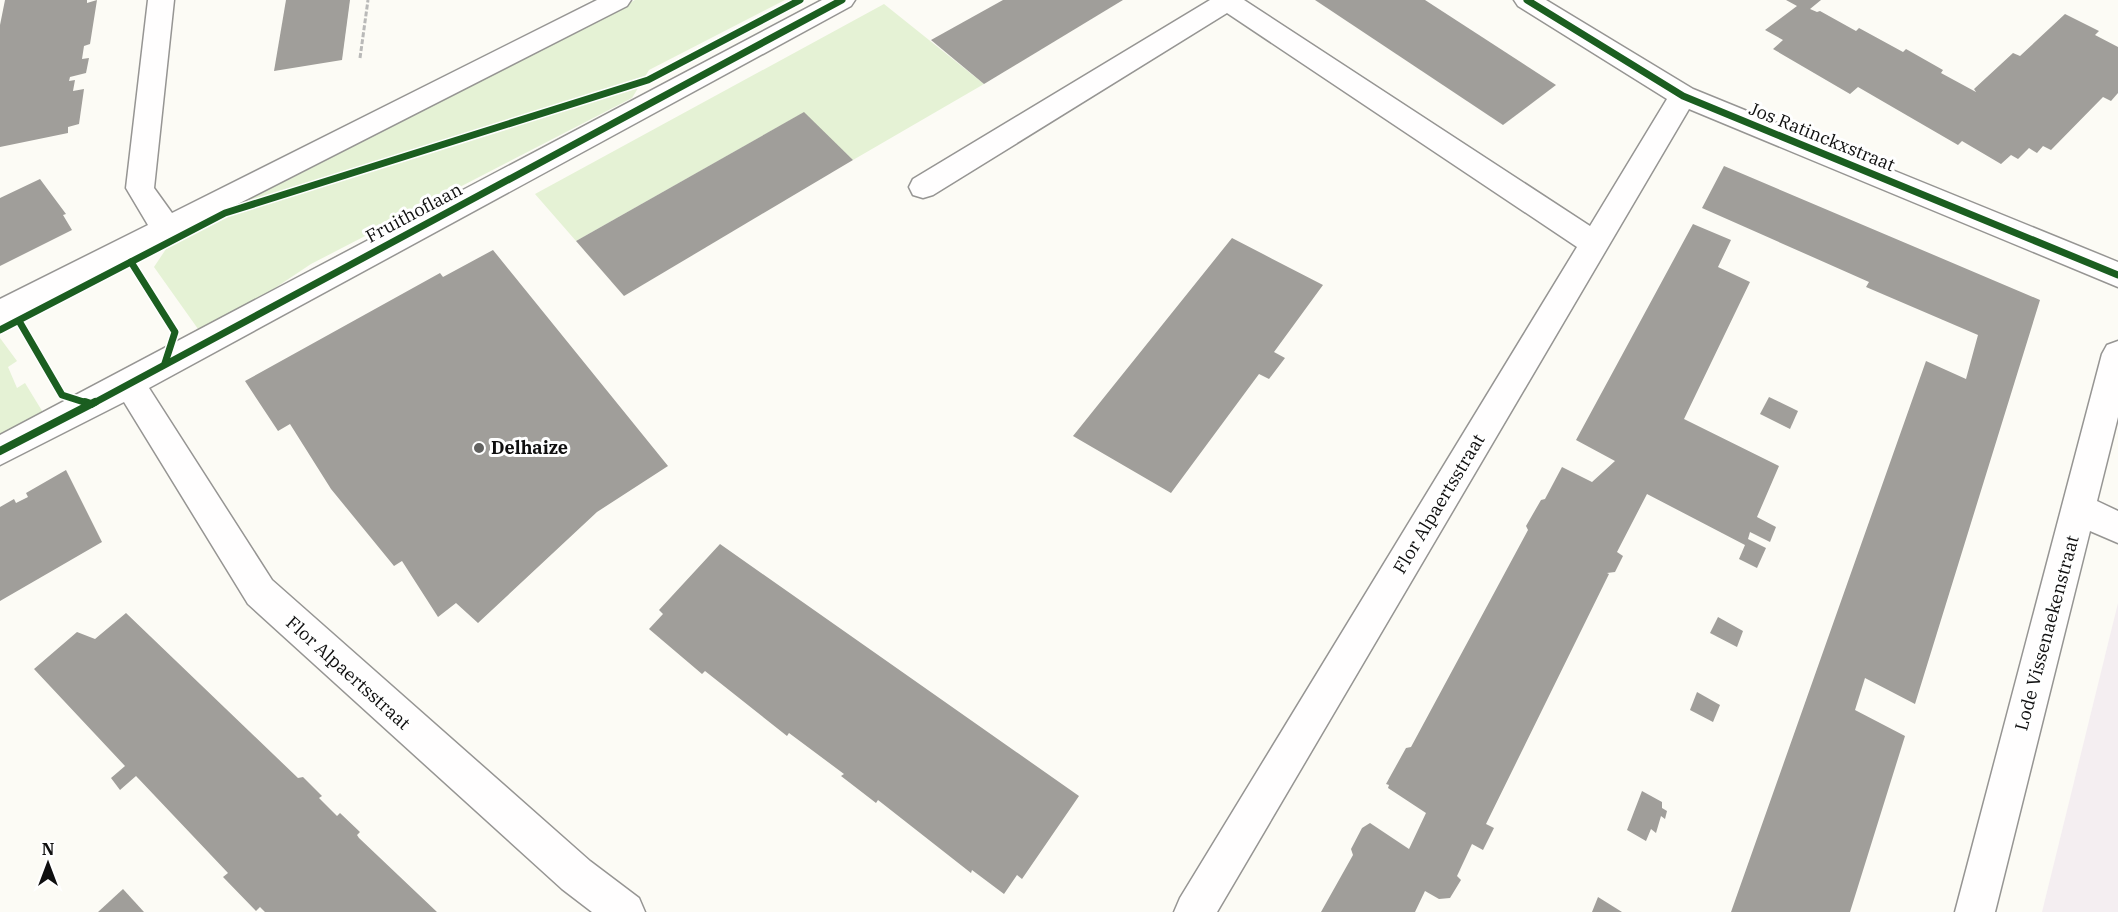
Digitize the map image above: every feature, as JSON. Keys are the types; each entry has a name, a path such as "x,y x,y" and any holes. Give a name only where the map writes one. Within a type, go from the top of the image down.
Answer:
{"street":[{"path":"161,0 140,188 154,212 168,228"},
{"path":"0,313 618,0"},
{"name":"Fruithoflaan","path":"0,451 842,0"},
{"name":"Jos Ratinckxstraat","path":"1527,0 1683,96 2118,275"},
{"path":"924,187 1227,1 1595,244"},
{"name":"Flor Alpaertsstraat","path":"1194,912 1683,96"},
{"name":"Lode Vissenaekenstraat","path":"1975,912 2118,354"},
{"name":"Flor Alpaertsstraat","path":"129,383 239,561 261,592 279,612 559,860 625,912"},
{"path":"2080,509 2118,528"}],"path":[{"path":"360,58 368,0"}],"shaded area":[{"path":"2118,603 2118,912 2042,912"}],"green space":[{"path":"635,0 785,0 649,70 632,98 311,264 203,336 154,267 166,249 190,236 180,225 288,180"},
{"path":"884,4 984,84 853,160 803,113 576,241 535,194"},
{"path":"0,338 17,361 8,367 17,388 25,383 47,419 0,438"}],"building":[{"path":"5,0 87,0 87,3 97,0 90,44 84,46 82,59 89,58 86,73 70,77 69,81 75,80 73,91 84,89 79,124 68,127 68,133 0,147 0,25"},
{"path":"286,0 350,0 342,60 274,71"},
{"path":"1003,0 1123,0 984,84 931,40"},
{"path":"1315,0 1425,0 1556,85 1503,125"},
{"path":"1786,0 1821,0 1810,9 1820,11 1856,31 1859,28 1903,52 1906,49 1943,70 1941,73 1976,92 1974,89 2013,53 2020,56 2065,14 2099,31 2095,35 2118,47 2118,93 2111,101 2103,97 2051,150 2043,146 2037,153 2029,148 2018,159 2011,155 2001,164 1962,141 1958,145 1858,87 1850,94 1773,49 1783,40 1765,30 1797,6"},
{"path":"804,112 853,160 624,296 576,241"},
{"path":"1724,166 2040,300 1915,704 1865,678 1855,710 1905,736 1850,912 1731,912 1926,361 1966,379 1978,335 1866,287 1869,282 1702,208"},
{"path":"40,179 66,214 63,215 72,230 0,266 0,198"},
{"path":"1693,224 1731,240 1718,267 1750,282 1684,419 1779,466 1757,517 1776,527 1770,542 1750,532 1748,539 1766,548 1757,568 1739,559 1745,545 1647,494 1617,552 1623,556 1615,572 1607,573 1609,574 1486,824 1494,828 1483,850 1472,844 1457,876 1461,880 1450,898 1439,899 1425,891 1415,912 1321,912 1353,855 1351,849 1362,828 1370,823 1409,849 1426,813 1388,788 1389,785 1386,784 1406,748 1411,747 1528,530 1526,526 1541,500 1545,499 1562,467 1592,482 1615,461 1576,440"},
{"path":"1232,238 1323,285 1274,352 1285,358 1269,379 1259,374 1171,493 1073,436"},
{"name":"Delhaize","path":"493,250 668,466 597,512 478,623 456,603 438,617 402,561 394,566 331,489 290,424 278,431 245,381 440,273 443,277"},
{"path":"1769,397 1798,411 1790,429 1760,414"},
{"path":"66,470 102,542 0,601 0,507 14,499 16,503 28,497 26,493"},
{"path":"720,544 1079,796 1022,879 1017,875 1004,894 972,870 971,873 878,800 876,803 841,776 844,774 789,733 787,736 705,671 702,674 649,629 663,614 659,610"},
{"path":"126,613 298,778 303,777 322,796 319,798 337,816 340,813 360,832 357,835 359,838 437,912 265,912 260,907 256,911 223,877 228,873 136,776 120,790 111,778 125,766 34,669 77,632 95,639"},
{"path":"1718,617 1743,631 1737,647 1710,633"},
{"path":"1697,692 1720,705 1713,722 1690,710"},
{"path":"1642,791 1662,802 1662,808 1667,811 1665,819 1661,816 1656,833 1651,829 1646,841 1627,830"},
{"path":"123,889 144,912 98,912"},
{"path":"1598,897 1622,912 1592,912"}],"cycle path":[{"path":"0,330 225,213 282,193 332,180 648,80 800,0"},
{"path":"0,451 842,0"},
{"path":"1527,0 1683,96 2118,275"},
{"path":"131,262 175,332 165,363"},
{"path":"19,321 62,395 91,404"}],"place":[{"name":"Delhaize","path":"479,448"}]}
